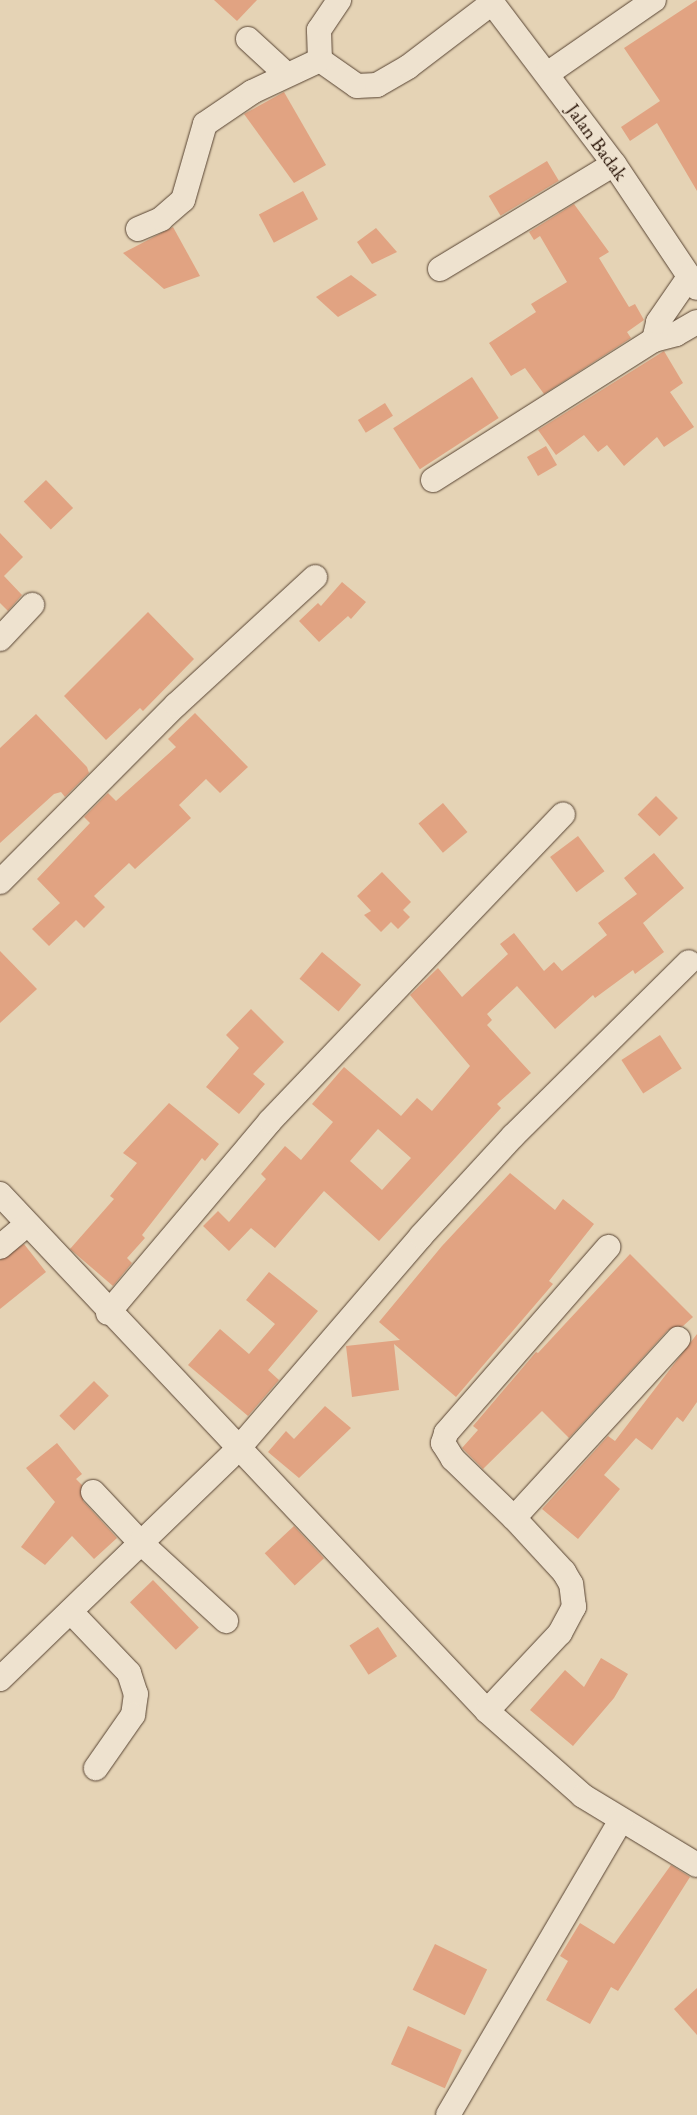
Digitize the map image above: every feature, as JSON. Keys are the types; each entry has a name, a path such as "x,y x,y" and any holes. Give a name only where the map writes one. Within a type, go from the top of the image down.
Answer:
{"street":[{"path":"339,0 319,30 316,46 320,60 357,86 376,85 408,67 491,1"},
{"path":"547,74 654,0"},
{"name":"Jalan Badak","path":"491,1 614,164 693,282"},
{"path":"248,39 287,75"},
{"path":"138,229 162,219 183,200 205,124 252,92 320,60"},
{"path":"440,269 614,164"},
{"path":"654,340 658,322 693,282"},
{"path":"433,480 654,340 676,334 697,322"},
{"path":"0,882 176,705 315,577"},
{"path":"0,639 32,605"},
{"path":"108,1312 270,1121 563,814"},
{"path":"0,1679 238,1449 422,1236 513,1136 689,962"},
{"path":"0,1194 108,1312 487,1710 576,1791 697,1865"},
{"path":"0,1247 27,1224"},
{"path":"487,1710 560,1633 574,1607 571,1584 564,1572 514,1518 453,1459 444,1443 446,1433 608,1247"},
{"path":"514,1518 678,1339"},
{"path":"93,1492 140,1542 226,1621"},
{"path":"71,1612 129,1673 136,1694 133,1715 96,1768"},
{"path":"448,2115 621,1820"}],"building":[{"path":"214,0 257,0 237,21"},
{"path":"697,0 697,191 657,123 630,141 621,127 660,101 624,48"},
{"path":"284,92 326,165 294,183 244,114"},
{"path":"547,161 559,181 501,216 489,196"},
{"path":"303,191 318,219 274,243 259,214"},
{"path":"574,204 609,252 599,258 629,307 635,304 644,320 627,332 631,338 544,394 525,368 511,376 489,343 536,312 531,304 567,282 540,236 534,240 529,232"},
{"path":"173,227 200,276 164,289 123,253"},
{"path":"376,228 397,252 372,264 357,242"},
{"path":"351,275 377,295 338,317 316,297"},
{"path":"664,351 683,383 670,392 694,427 664,447 657,437 624,466 607,445 598,452 584,435 556,455 538,430"},
{"path":"472,377 499,418 420,469 393,428"},
{"path":"385,403 393,416 366,433 358,420"},
{"path":"546,446 557,465 538,476 527,457"},
{"path":"46,480 73,508 51,530 24,502"},
{"path":"0,533 23,557 4,576 22,595 8,611 0,603"},
{"path":"342,582 366,602 351,619 348,616 319,642 299,621 318,603 321,606"},
{"path":"148,612 194,659 143,711 140,708 106,740 64,696"},
{"path":"195,713 248,767 220,793 206,779 179,805 191,818 135,869 129,863 94,896 105,907 84,928 76,920 49,946 32,929 60,903 37,879 90,823 84,817 108,793 116,801 176,747 168,739"},
{"path":"36,714 87,767 89,773 65,797 61,792 54,794 0,843 0,748"},
{"path":"656,796 678,818 660,836 638,814"},
{"path":"443,803 467,832 443,853 418,824"},
{"path":"578,836 604,871 577,892 550,857"},
{"path":"654,853 684,888 643,923 664,952 635,974 633,970 595,998 593,995 555,1029 517,986 487,1014 492,1020 487,1025 531,1073 497,1104 501,1108 379,1241 324,1191 275,1248 251,1228 229,1251 203,1226 218,1211 229,1222 266,1179 261,1174 285,1146 301,1160 333,1122 312,1104 344,1067 401,1116 417,1098 432,1111 470,1066 410,995 438,968 462,997 508,954 500,944 514,933 544,971 554,962 562,971 607,935 598,923 637,894 624,878","holes":["378,1129 411,1158 382,1190 350,1161"]},
{"path":"382,872 411,902 403,910 410,917 398,929 391,922 381,932 364,915 371,911 357,896"},
{"path":"0,951 37,989 0,1023"},
{"path":"322,952 361,985 339,1012 300,979"},
{"path":"251,1009 284,1042 253,1074 265,1084 239,1114 206,1087 239,1048 226,1035"},
{"path":"660,1035 682,1069 643,1094 621,1060"},
{"path":"169,1103 219,1144 205,1161 202,1158 142,1235 145,1238 127,1258 132,1263 113,1286 70,1249 114,1199 110,1196 137,1163 123,1153"},
{"path":"510,1173 555,1210 563,1199 594,1224 549,1281 553,1284 456,1397 394,1344 399,1390 352,1397 346,1346 400,1340 379,1322 442,1246"},
{"path":"24,1244 46,1272 0,1309 0,1260"},
{"path":"630,1254 693,1317 683,1326 668,1330 569,1438 542,1411 483,1469 462,1448 478,1430 473,1426 536,1352 538,1353"},
{"path":"269,1272 318,1311 268,1370 279,1380 248,1416 188,1365 220,1329 249,1354 275,1324 246,1300"},
{"path":"697,1334 697,1402 683,1422 677,1417 652,1450 636,1438 604,1475 620,1489 578,1539 542,1509 608,1436 615,1441"},
{"path":"94,1381 109,1396 74,1430 59,1416"},
{"path":"325,1406 351,1428 299,1478 268,1452 286,1431 294,1439"},
{"path":"57,1443 82,1474 76,1479 82,1485 83,1501 117,1538 94,1559 72,1536 45,1565 21,1547 55,1502 26,1468"},
{"path":"294,1526 324,1558 295,1585 265,1553"},
{"path":"153,1580 199,1627 176,1650 130,1602"},
{"path":"378,1627 397,1656 369,1675 349,1646"},
{"path":"601,1658 628,1674 614,1698 573,1746 530,1710 565,1670 584,1687"},
{"path":"671,1865 690,1877 618,1991 611,1987 590,2024 546,2000 568,1961 560,1956 580,1923 614,1944"},
{"path":"435,1944 487,1969 465,2015 413,1990"},
{"path":"697,1988 697,2035 674,2009"},
{"path":"408,2026 462,2050 445,2088 391,2064"}]}
